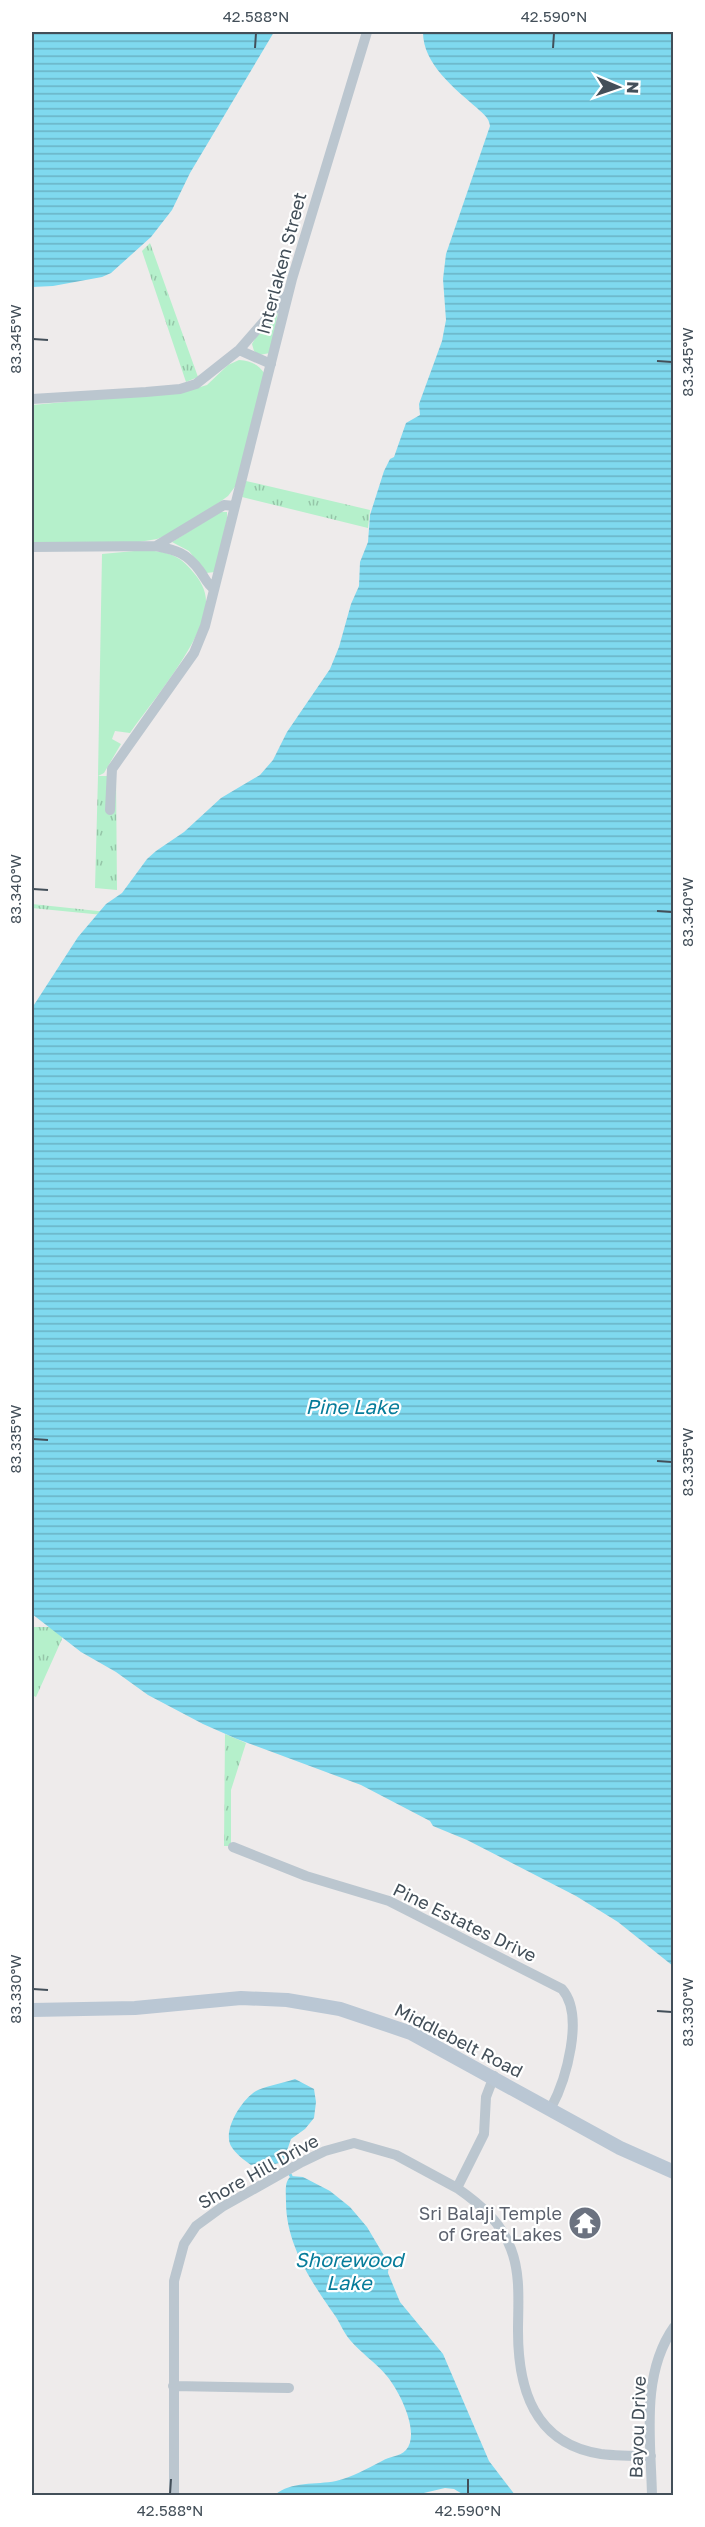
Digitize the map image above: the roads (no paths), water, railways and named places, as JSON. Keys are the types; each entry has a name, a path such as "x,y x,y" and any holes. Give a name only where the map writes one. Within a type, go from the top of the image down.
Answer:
{"street":[{"name":"Interlaken Street","path":"110,810 112,769 194,653 206,626 289,292 324,169 367,32"},
{"path":"32,399 180,389 202,381 239,350 289,292"},
{"path":"239,350 271,364"},
{"path":"156,546 224,505 235,506"},
{"path":"32,547 156,546 176,549 199,569 214,590"},
{"name":"Pine Estates Drive","path":"233,1847 306,1876 389,1901 562,1989 571,2005 570,2055 566,2076 551,2108"},
{"name":"Middlebelt Road","path":"32,2010 135,2008 231,1998 299,2001 348,2011 399,2028 494,2076 640,2158 674,2172"},
{"path":"457,2188 484,2134 486,2097 494,2076"},
{"name":"Shore Hill Drive","path":"174,2496 173,2295 176,2269 189,2236 213,2212 309,2158 331,2148 354,2143 396,2155 457,2188 498,2224 512,2250 518,2281 519,2370 523,2388 538,2419 556,2436 582,2449 601,2454 651,2456"},
{"name":"Bayou Drive","path":"651,2496 653,2376 663,2345 674,2327"},
{"path":"174,2386 288,2388"}],"water":[{"path":"32,32 274,32 190,173 172,210 151,237 111,273 102,277 53,286 32,287"},
{"name":"Pine Lake","path":"423,32 673,32 673,1966 618,1922 576,1896 467,1840 433,1826 430,1821 361,1785 237,1739 148,1695 116,1672 81,1652 32,1614 32,1008 78,937 106,904 122,893 147,859 184,832 221,798 260,775 273,760 287,732 330,669 339,647 351,604 359,586 360,562 368,542 370,515 384,471 390,459 394,457 406,423 420,415 419,404 442,341 446,320 443,279 446,254 490,126 485,116 450,84 434,65 424,44"},
{"path":"295,2079 314,2089 316,2102 314,2118 305,2129 291,2139 283,2162 275,2164 266,2161 251,2165 231,2146 229,2139 229,2131 240,2107 258,2090"},
{"name":"Shorewood Lake","path":"291,2176 303,2177 330,2191 350,2207 367,2227 389,2264 388,2273 400,2302 443,2354 489,2461 515,2495 464,2495 454,2489 445,2488 411,2496 275,2495 296,2485 342,2479 401,2454 410,2443 411,2433 402,2401 391,2382 348,2337 302,2263 290,2233 287,2218 286,2188"}],"waterway":[{"path":"283,2162 291,2176"}],"place":[{"name":"Sri Balaji Temple of Great Lakes","path":"585,2223"}]}
